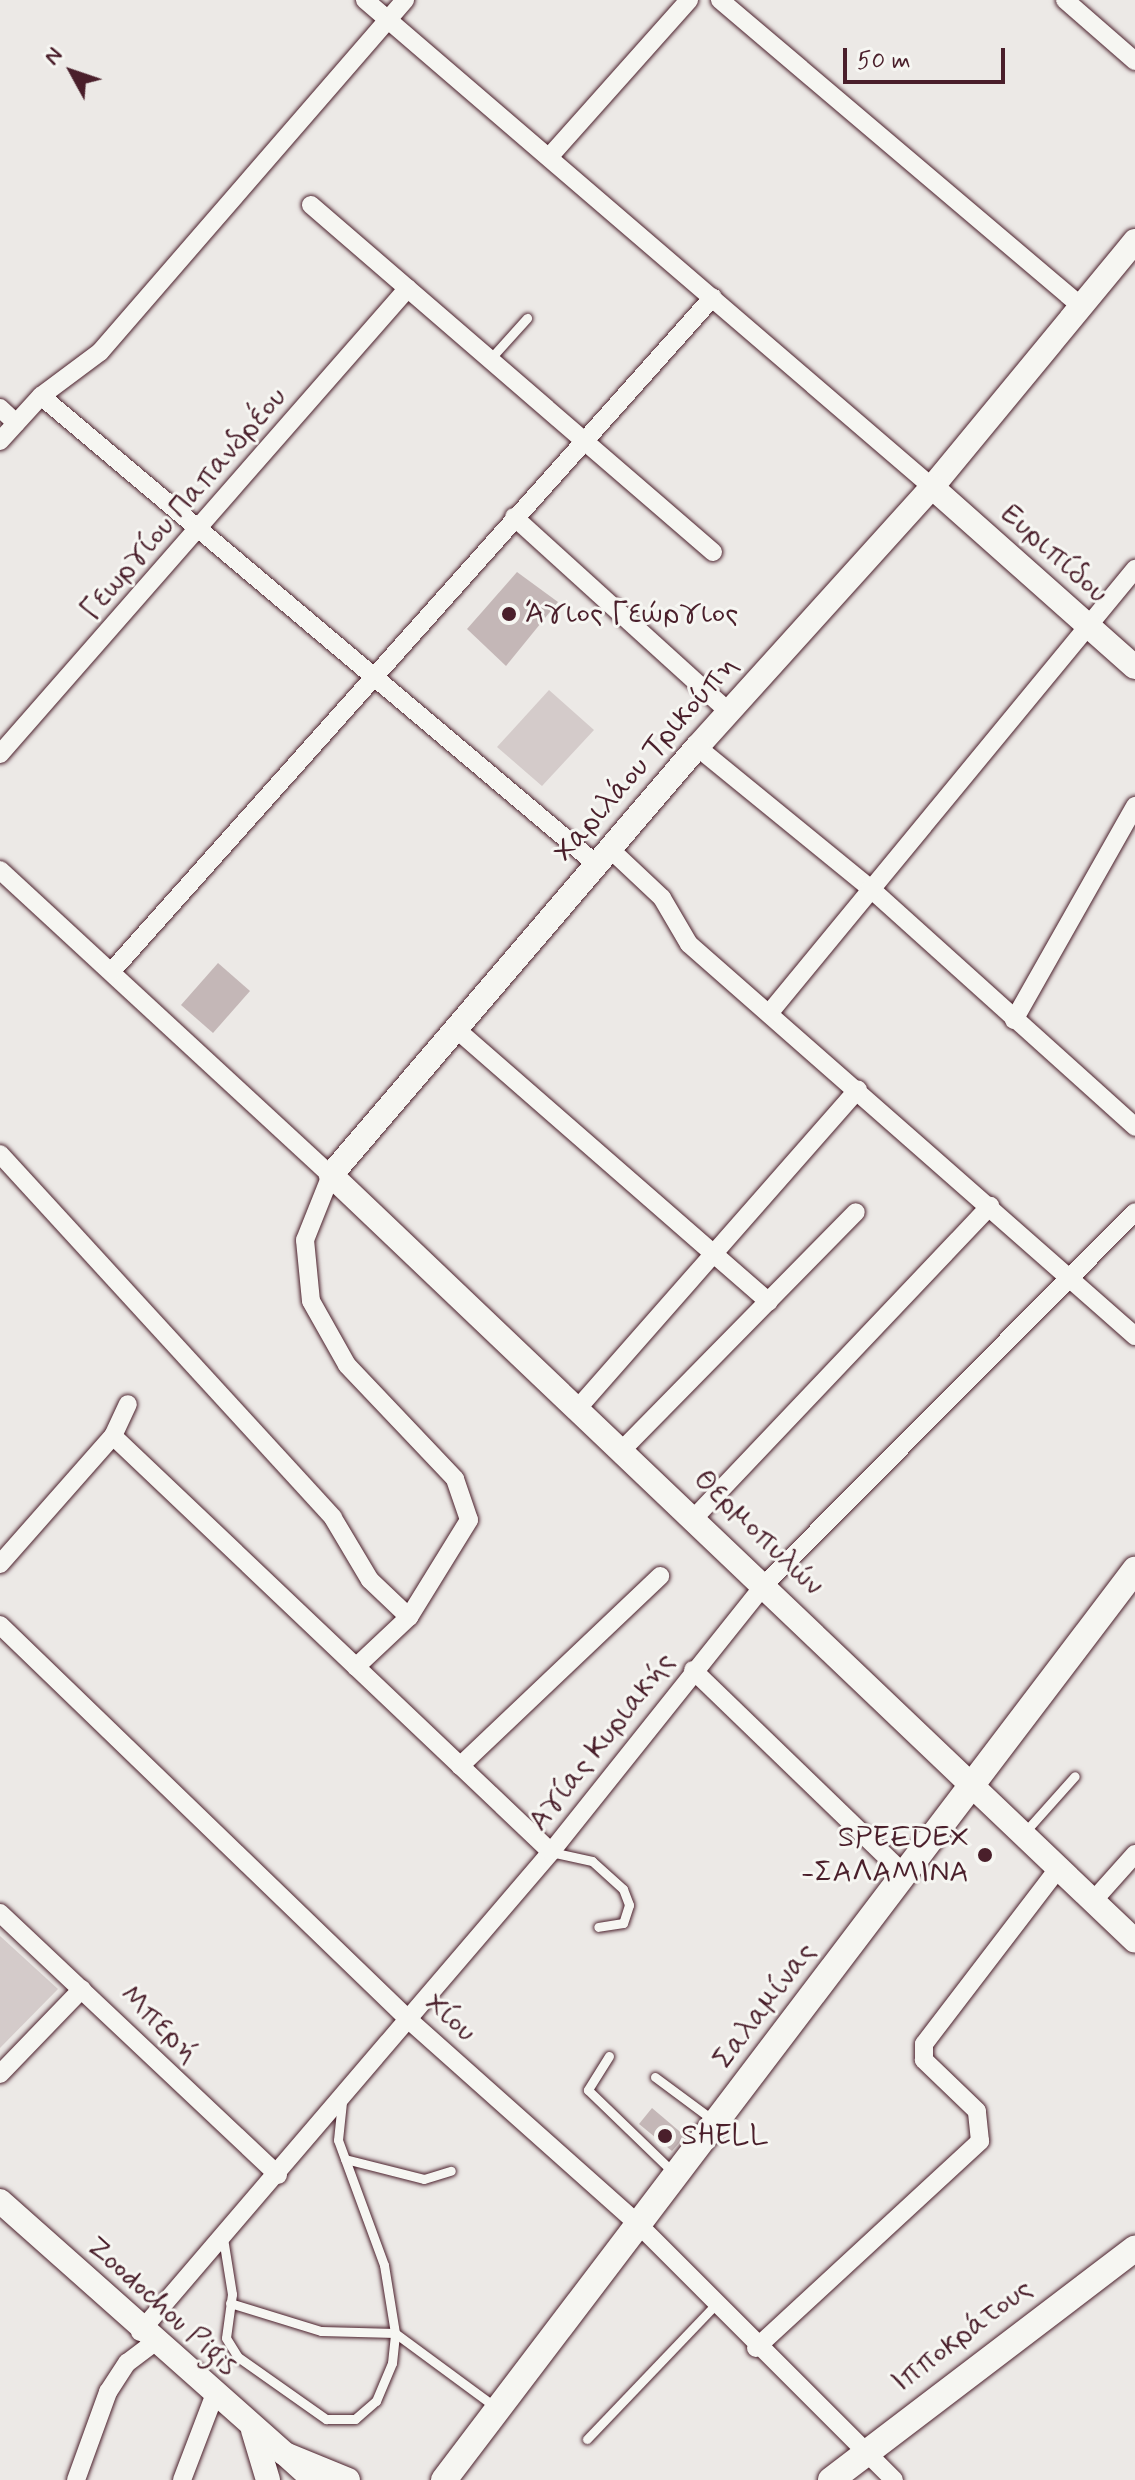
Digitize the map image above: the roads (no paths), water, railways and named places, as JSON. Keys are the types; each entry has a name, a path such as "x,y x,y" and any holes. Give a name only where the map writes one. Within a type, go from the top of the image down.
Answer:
{"main road":[{"name":"Σαλαμίνας","path":"444,2480 1135,1570"},
{"name":"Ιπποκράτους","path":"831,2480 865,2449 1135,2248"}],"street":[{"path":"365,0 932,487"},
{"path":"0,441 41,396 110,342 405,0"},
{"path":"550,156 689,0"},
{"path":"720,0 1081,306"},
{"path":"1065,0 1135,61"},
{"path":"311,205 713,552"},
{"name":"Χαριλάου Τρικούπη","path":"331,1175 697,747 932,487 1135,241"},
{"name":"Γεωργίου Παπανδρέου","path":"0,754 198,533 408,288"},
{"path":"111,972 713,297"},
{"path":"41,396 198,533 372,677 662,898 689,944 771,1011 1135,1336"},
{"path":"0,408 16,423"},
{"name":"Ευριπίδου","path":"932,487 1135,667"},
{"path":"514,517 729,712"},
{"path":"771,1011 1135,569"},
{"path":"697,747 870,888 1135,1127"},
{"path":"1014,1020 1135,806"},
{"path":"0,870 331,1175 305,1240 311,1301 347,1365 455,1479 469,1520 409,1617 356,1667"},
{"path":"456,1029 769,1302"},
{"path":"578,1408 858,1089"},
{"path":"0,1154 333,1518 370,1580 409,1617"},
{"name":"Θερμοπυλών","path":"331,1175 766,1583 971,1786 1135,1941"},
{"path":"695,1517 990,1206"},
{"path":"623,1449 856,1212"},
{"name":"Αγίας Κυριακής","path":"76,2480 108,2392 127,2363 223,2238 551,1852 693,1670 766,1583 1135,1212"},
{"path":"0,1564 113,1436 128,1404"},
{"path":"113,1436 551,1852"},
{"path":"460,1766 660,1576"},
{"name":"Χίου","path":"0,1625 409,2020 638,2224 756,2348 894,2480"},
{"path":"693,1670 905,1875"},
{"path":"1093,1901 1135,1854"},
{"path":"756,2348 980,2141 977,2111 924,2060 924,2044 932,2025 1058,1869"},
{"name":"Μπερή","path":"0,1913 278,2175"},
{"path":"0,2074 82,1989"},
{"name":"Zoodochou Pigis","path":"0,2201 147,2338 314,2480"},
{"path":"182,2480 214,2396"},
{"path":"253,2430 268,2480"},
{"name":"Zoodochou Pigis","path":"285,2454 348,2480"}],"lane":[{"path":"491,358 527,318"},
{"path":"1024,1833 1075,1776"},
{"path":"551,1852 592,1861 623,1889 629,1905 623,1923 598,1927"},
{"path":"609,2056 588,2090 676,2175"},
{"path":"655,2077 715,2122"},
{"path":"223,2238 230,2303 226,2338 238,2357 326,2419 355,2419 376,2401 392,2363 395,2333 384,2265 338,2140 342,2098"},
{"path":"345,2159 424,2179 451,2171"},
{"path":"230,2303 321,2331 395,2333 498,2409"},
{"path":"587,2439 715,2305"}],"place":[{"name":"Άγιος Γεώργιος","path":"509,614"},
{"name":"SPEEDEX -ΣΑΛΑΜΙΝΑ","path":"985,1855"},
{"name":"SHELL","path":"665,2136"}]}
